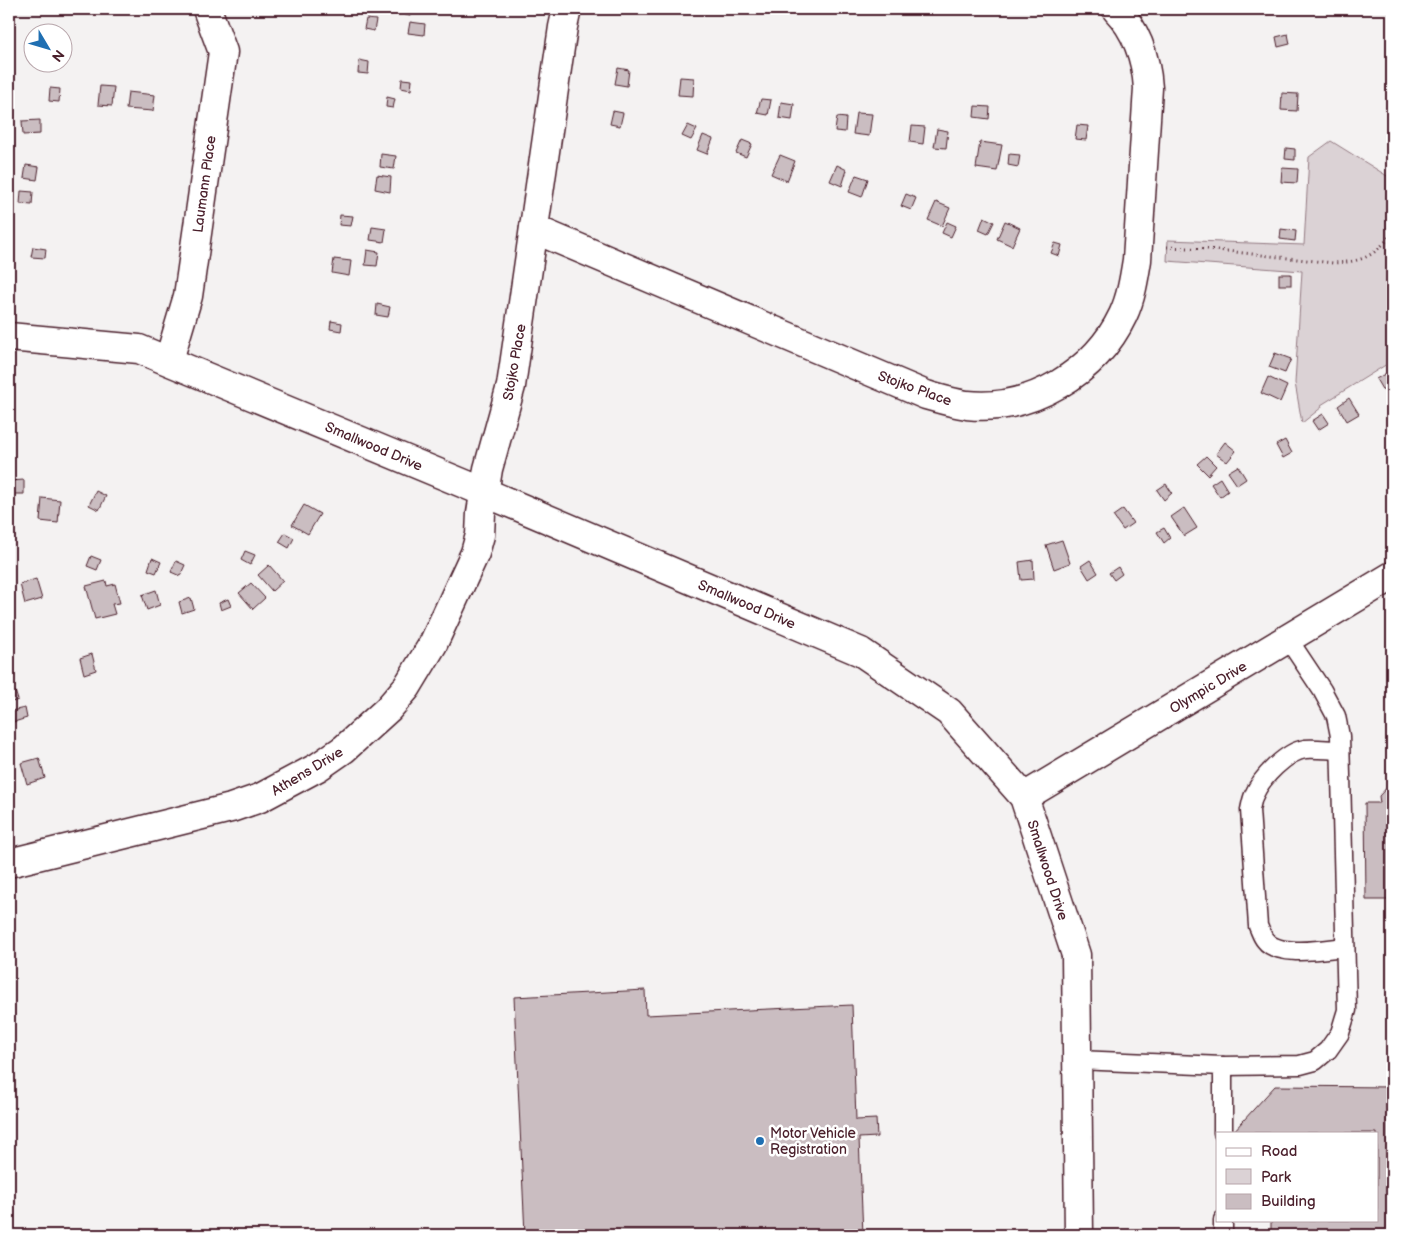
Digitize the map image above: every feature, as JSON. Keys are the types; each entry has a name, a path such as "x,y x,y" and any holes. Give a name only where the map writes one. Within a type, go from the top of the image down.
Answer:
{"street":[{"name":"Laumann Place","path":"169,360 188,296 223,52 207,9"},
{"name":"Stojko Place","path":"484,492 488,469 511,386 567,9"},
{"name":"Stojko Place","path":"534,229 926,395 948,402 968,405 1011,402 1033,395 1073,376 1103,347 1124,315 1134,278 1137,260 1148,88 1146,68 1134,32 1116,9"},
{"name":"Smallwood Drive","path":"9,336 139,349 169,360 861,652 949,712 1024,797 1076,955 1079,1235"},
{"name":"Athens Drive","path":"9,863 231,808 260,798 288,784 344,749 388,709 406,687 433,644 475,553 480,535 484,492"},
{"name":"Olympic Drive","path":"1024,797 1392,576"}],"lane":[{"path":"1077,1060 1223,1066 1300,1065 1315,1061 1328,1050 1340,1033 1347,1010 1340,736 1336,716 1322,690 1288,639"},
{"path":"1340,750 1304,749 1292,754 1275,767 1261,782 1253,795 1250,810 1258,926 1265,940 1275,948 1290,951 1345,948"},
{"path":"1223,1066 1223,1132"},
{"path":"1223,1222 1223,1235"}],"path":[{"path":"1165,247 1208,248 1333,263 1363,260 1380,248 1392,233"}],"green space":[{"path":"1331,141 1392,179 1392,361 1321,405 1322,407 1302,423 1295,383 1302,271 1167,261 1168,240 1304,245 1309,157"}],"building":[{"path":"399,9 412,9 410,16 398,13"},
{"path":"366,19 376,20 374,31 364,29"},
{"path":"410,22 425,24 424,35 408,33"},
{"path":"1288,34 1290,44 1278,47 1276,37"},
{"path":"359,60 369,62 368,74 358,73"},
{"path":"618,68 629,70 627,86 615,84"},
{"path":"680,77 694,78 693,96 678,95"},
{"path":"402,79 412,80 411,90 401,88"},
{"path":"100,86 114,87 112,106 98,105"},
{"path":"50,88 60,89 59,102 49,101"},
{"path":"128,92 155,95 153,111 126,109"},
{"path":"1282,93 1298,94 1297,111 1281,110"},
{"path":"387,97 395,99 393,108 386,107"},
{"path":"761,99 771,100 768,115 757,113"},
{"path":"781,102 794,104 792,120 779,118"},
{"path":"975,106 990,107 989,119 974,117"},
{"path":"613,111 623,113 620,126 610,124"},
{"path":"856,113 872,114 869,136 853,134"},
{"path":"837,117 846,118 845,132 835,131"},
{"path":"40,120 40,134 23,135 22,121"},
{"path":"688,125 697,129 691,140 682,136"},
{"path":"1077,125 1088,126 1086,140 1075,139"},
{"path":"912,126 925,127 923,144 910,142"},
{"path":"937,129 948,131 946,148 934,147"},
{"path":"703,135 713,139 707,154 697,150"},
{"path":"742,140 752,144 746,157 736,153"},
{"path":"980,142 1002,145 997,171 976,168"},
{"path":"1286,148 1295,149 1295,160 1285,159"},
{"path":"381,154 396,156 394,169 380,167"},
{"path":"1009,154 1020,155 1018,167 1008,165"},
{"path":"780,155 795,161 787,181 771,174"},
{"path":"26,165 39,167 37,180 24,178"},
{"path":"837,165 847,170 842,186 830,181"},
{"path":"1282,168 1298,169 1297,183 1281,182"},
{"path":"377,175 391,177 390,192 375,189"},
{"path":"856,175 868,179 862,197 849,192"},
{"path":"21,191 33,192 32,205 20,204"},
{"path":"906,194 916,198 911,210 901,206"},
{"path":"936,202 950,208 942,226 928,220"},
{"path":"340,215 353,216 351,226 339,225"},
{"path":"984,217 994,222 988,234 979,230"},
{"path":"1005,221 1020,228 1012,246 997,239"},
{"path":"947,222 956,226 951,237 942,233"},
{"path":"372,227 386,229 384,242 370,240"},
{"path":"1281,229 1296,231 1295,241 1280,239"},
{"path":"1055,243 1062,245 1059,256 1051,253"},
{"path":"33,247 46,249 45,258 31,257"},
{"path":"367,250 379,252 377,266 365,265"},
{"path":"334,259 351,261 349,276 332,273"},
{"path":"1279,274 1291,274 1291,285 1279,285"},
{"path":"377,304 390,307 388,317 376,315"},
{"path":"331,321 342,323 341,331 330,329"},
{"path":"1275,353 1291,359 1285,373 1269,367"},
{"path":"1390,371 1392,374 1392,386 1383,391 1376,379"},
{"path":"1268,377 1287,386 1280,402 1261,393"},
{"path":"1349,398 1359,414 1347,421 1338,406"},
{"path":"1323,414 1329,423 1318,430 1312,421"},
{"path":"1285,440 1292,453 1283,458 1276,445"},
{"path":"1225,442 1236,451 1227,462 1216,454"},
{"path":"1206,456 1216,466 1208,475 1197,464"},
{"path":"1238,466 1246,479 1237,485 1228,472"},
{"path":"1220,478 1228,491 1220,497 1211,484"},
{"path":"24,480 24,494 9,494 9,481"},
{"path":"1166,484 1172,493 1164,500 1157,490"},
{"path":"96,491 106,496 99,510 89,505"},
{"path":"42,498 60,500 58,523 40,521"},
{"path":"304,505 320,514 308,534 292,525"},
{"path":"1184,508 1197,528 1184,536 1171,517"},
{"path":"1123,509 1133,523 1123,530 1113,516"},
{"path":"1164,528 1170,538 1164,543 1157,532"},
{"path":"285,533 294,538 289,548 279,542"},
{"path":"1062,540 1070,563 1054,569 1046,545"},
{"path":"245,551 255,555 250,565 241,560"},
{"path":"91,556 101,560 97,570 87,566"},
{"path":"152,558 161,562 156,573 148,570"},
{"path":"1033,560 1034,579 1021,580 1019,562"},
{"path":"1090,560 1098,573 1089,579 1081,566"},
{"path":"176,561 185,565 180,576 171,572"},
{"path":"269,565 283,581 272,591 258,575"},
{"path":"1118,567 1122,574 1114,580 1109,573"},
{"path":"36,579 42,599 25,604 20,584"},
{"path":"106,581 107,586 115,584 120,603 112,604 115,614 95,619 86,586"},
{"path":"251,583 265,598 253,609 239,593"},
{"path":"156,590 160,605 147,610 142,595"},
{"path":"191,598 194,609 182,613 179,602"},
{"path":"228,599 231,606 221,610 219,603"},
{"path":"92,654 96,670 84,674 80,658"},
{"path":"15,691 18,700 9,703 9,692"},
{"path":"25,708 27,718 14,722 11,711"},
{"path":"39,758 45,778 27,784 21,763"},
{"path":"1392,782 1392,900 1366,900 1365,803 1380,803 1379,796"},
{"path":"645,990 646,1015 852,1005 856,1120 876,1119 877,1137 859,1138 863,1235 525,1235 514,997"},
{"path":"1275,1086 1392,1087 1392,1235 1271,1235 1271,1222 1378,1222 1378,1132 1233,1132"}],"place":[{"name":"Motor Vehicle Registration","path":"760,1141"}]}
